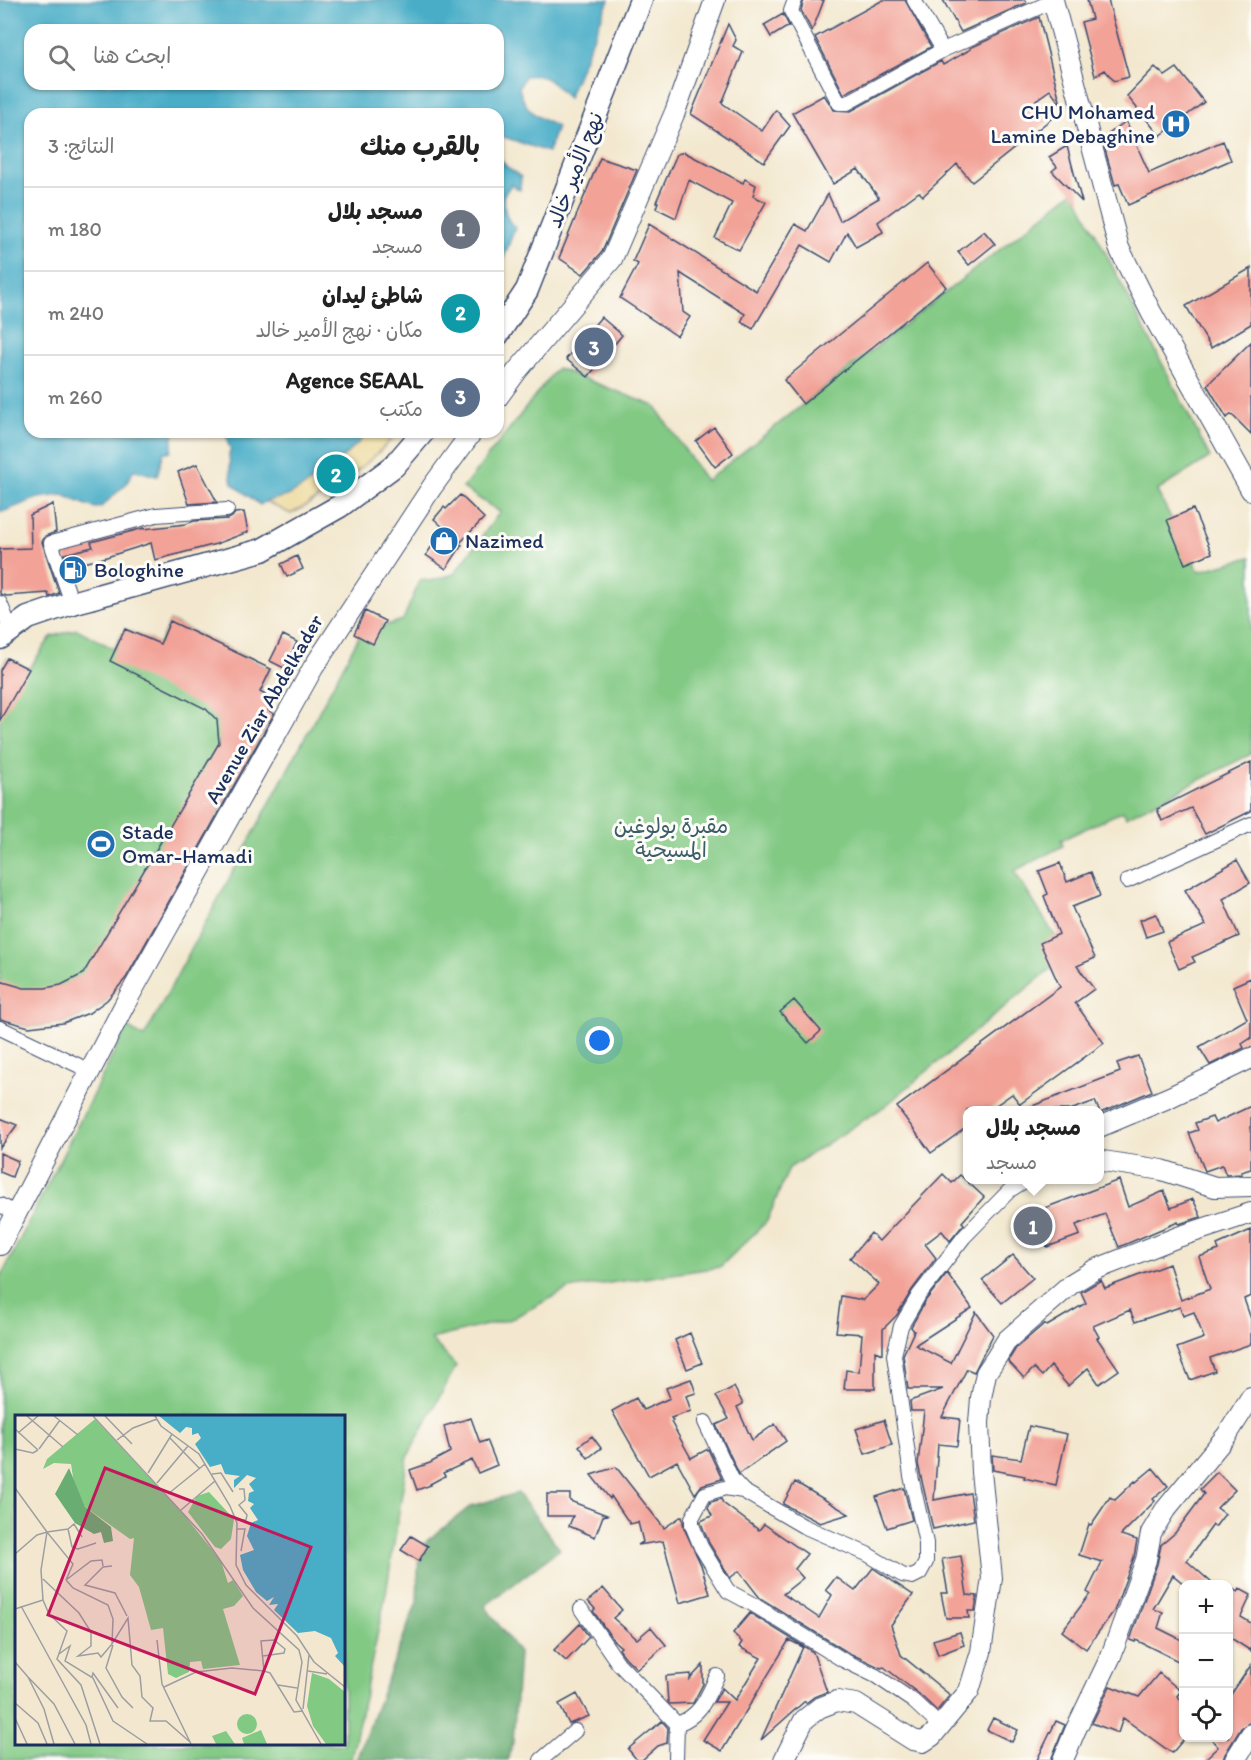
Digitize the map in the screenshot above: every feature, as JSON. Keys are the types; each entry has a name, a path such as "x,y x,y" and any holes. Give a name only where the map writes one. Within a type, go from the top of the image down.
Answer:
{"main road":[{"name":"نهج الأمير خالد","path":"504,325 527,290 641,0"},
{"path":"6,634 28,618 72,603 262,550 340,506 394,466 418,438"}],"street":[{"path":"504,389 612,259 675,112 715,0"},
{"path":"795,0 791,11 839,103 847,103 943,50 1053,0 1119,249 1151,312 1251,490"},
{"path":"914,0 943,50"},
{"name":"Avenue Ziar Abdelkader","path":"0,1245 8,1209 90,1071 312,668 432,487 468,438"},
{"path":"72,603 51,543 156,515 227,510"},
{"path":"0,603 6,634"},
{"path":"1127,881 1251,824"},
{"path":"0,1028 90,1071"},
{"path":"1104,1126 1170,1098 1251,1058"},
{"path":"1104,1161 1162,1170 1215,1187 1251,1186"},
{"path":"705,1422 732,1479 743,1491 803,1526 867,1554 902,1575 912,1577 920,1573 926,1562 926,1543 911,1476 894,1355 901,1326 919,1295 964,1237 1019,1184"},
{"path":"784,1760 804,1720 819,1708 837,1701 856,1704 913,1740 923,1742 932,1736 969,1692 981,1652 992,1578 981,1472 979,1423 981,1398 986,1373 1007,1340 1071,1284 1094,1270 1178,1237 1251,1214"},
{"path":"1064,1760 1075,1731 1111,1656 1146,1560 1151,1533 1165,1510 1227,1435 1251,1397"},
{"path":"743,1491 725,1488 705,1494 692,1518 692,1525 701,1547 728,1592 876,1676 913,1701 940,1726"},
{"path":"580,1609 618,1663 677,1724 676,1760"},
{"path":"677,1724 696,1714 705,1703 717,1676"},
{"path":"541,1760 575,1731"},
{"path":"1235,1760 1251,1734"}],"green space":[{"name":"مقبرة بولوغين المسيحية","path":"1074,191 1210,457 1157,491 1199,571 1251,557 1251,754 1126,817 1123,811 1061,840 1063,846 1014,871 1067,955 884,1107 789,1168 767,1221 720,1267 568,1289 511,1319 431,1339 456,1366 408,1456 386,1593 351,1760 0,1760 0,1279 127,1027 144,1037 361,633 403,620 420,580 431,581 454,574 500,512 463,488 557,368 655,406 706,481"},
{"name":"Stade Omar-Hamadi","path":"170,621 271,669 260,692 273,699 268,710 275,715 129,974 107,1000 89,1013 63,1023 29,1027 0,1019 0,670 7,658 29,669 51,637 77,629 114,649 125,629 159,644"},
{"path":"518,1493 560,1549 485,1606 519,1653 513,1742 508,1760 356,1760 417,1602 419,1547 471,1506"}],"sand":[{"path":"362,438 392,438 348,478 291,514 264,501 278,498 306,485 347,454"}],"water":[{"path":"0,0 609,0 568,98 549,80 539,76 525,76 519,88 525,103 533,113 557,127 548,152 504,137 504,108 24,108 24,438 173,438 171,452 164,452 157,476 134,470 126,484 101,507 89,506 63,495 38,498 0,513"},
{"path":"504,164 521,177 520,190 511,185 504,195"},
{"path":"504,202 507,217 515,227 504,257"},
{"path":"227,438 363,438 342,458 312,481 287,496 260,505 233,484 229,454 231,449"}],"building":[{"path":"804,0 824,0 812,31 801,10"},
{"path":"883,0 905,0 931,47 844,94 815,37"},
{"path":"943,0 1025,0 1026,3 961,32"},
{"path":"1087,0 1108,0 1129,77 1114,81 1105,70 1095,76 1081,22 1092,19"},
{"path":"783,14 789,26 771,37 764,25"},
{"path":"1039,17 1061,105 1050,90 1036,100 1051,119 972,182 957,164 923,196 919,192 878,222 883,232 856,247 847,232 831,262 802,245 753,329 741,322 745,314 680,273 683,312 690,317 677,336 620,298 638,264 633,261 649,224 756,291 795,224 807,231 828,194 840,221 879,198 858,169 833,184 792,113 824,95 834,110 851,111 941,61 943,65 970,48"},
{"path":"728,24 736,40 733,46 743,52 722,103 762,131 776,110 790,126 764,162 691,114"},
{"path":"1155,67 1165,76 1177,68 1204,102 1160,136 1127,96"},
{"path":"1126,121 1149,173 1223,141 1231,160 1128,205 1119,184 1115,185 1102,139"},
{"path":"1067,146 1082,202 1052,171 1057,167 1049,157"},
{"path":"684,152 743,183 745,179 756,185 753,196 766,202 739,250 715,238 732,203 689,180 676,218 656,208 658,202 656,202 677,154"},
{"path":"600,158 637,170 602,252 583,274 559,258"},
{"path":"984,231 995,244 969,265 958,252"},
{"path":"927,263 946,287 803,404 784,380"},
{"path":"1251,268 1251,324 1211,348 1186,306"},
{"path":"601,317 622,335 588,377 566,359"},
{"path":"1251,342 1251,434 1231,414 1227,418 1207,385"},
{"path":"714,427 733,453 715,467 696,441"},
{"path":"197,464 217,502 189,504 178,472"},
{"path":"460,495 484,518 459,544 462,545 446,569 426,555 444,528 434,519 444,507 446,509"},
{"path":"53,504 56,532 45,536 42,542 59,593 49,597 48,593 6,596 0,594 0,549 31,548 30,515"},
{"path":"1193,509 1212,553 1185,564 1167,520"},
{"path":"244,512 248,532 216,544 155,560 151,543 69,566 64,554 93,547 91,542 144,528 228,519 235,513"},
{"path":"297,556 303,569 287,577 281,564"},
{"path":"365,611 385,621 373,644 354,634"},
{"path":"170,621 271,669 260,692 273,699 268,710 274,714 126,978 107,1000 89,1013 63,1023 29,1027 0,1019 0,981 24,988 45,988 61,985 83,974 219,743 217,720 206,709 110,661 125,629 160,644"},
{"path":"283,635 297,642 284,668 270,661"},
{"path":"7,658 29,669 0,720 0,670"},
{"path":"1251,762 1251,811 1205,834 1191,808 1162,821 1157,809"},
{"path":"1237,860 1250,883 1223,899 1239,936 1192,957 1195,962 1179,969 1167,942 1206,925 1185,890"},
{"path":"1060,863 1067,882 1091,872 1100,896 1072,907 1095,958 1077,966 1094,989 1075,1003 1104,1043 1020,1104 1012,1094 995,1106 963,1106 963,1130 931,1153 897,1107 1060,987 1040,943 1059,934 1044,896 1048,894 1039,871"},
{"path":"1156,914 1163,931 1146,937 1140,920"},
{"path":"1251,978 1251,1038 1242,1044 1244,1048 1210,1065 1199,1047 1247,1019 1233,986"},
{"path":"794,1000 821,1031 808,1043 780,1012"},
{"path":"1138,1056 1152,1091 1104,1111 1104,1106 1097,1106 1095,1101 1081,1106 1032,1106 1120,1072 1117,1063"},
{"path":"1251,1106 1251,1169 1241,1172 1242,1174 1226,1175 1222,1165 1205,1171 1189,1133 1198,1130 1195,1123 1212,1117 1215,1123"},
{"path":"0,1118 17,1125 0,1148"},
{"path":"0,1153 18,1161 12,1177 0,1172"},
{"path":"943,1174 952,1183 960,1175 963,1178 963,1184 970,1184 984,1197 962,1222 964,1224 950,1241 942,1231 925,1244 936,1258 897,1315 883,1329 883,1354 875,1351 875,1389 844,1389 846,1370 859,1372 862,1334 836,1332 841,1296 863,1300 879,1284 850,1258 871,1233 879,1241"},
{"path":"1119,1180 1128,1207 1164,1191 1171,1208 1193,1199 1201,1217 1179,1224 1178,1222 1119,1247 1105,1214 1076,1225 1080,1235 1047,1247 1034,1212"},
{"path":"1251,1230 1251,1296 1244,1299 1251,1319 1251,1344 1210,1358 1215,1371 1190,1380 1177,1348 1204,1338 1194,1312 1183,1316 1180,1307 1135,1322 1130,1310 1093,1326 1099,1337 1097,1338 1119,1370 1099,1384 1088,1368 1068,1386 1051,1366 1042,1376 1034,1368 1024,1378 1008,1361 1016,1348 1044,1324 1047,1326 1086,1303 1081,1292 1101,1280 1105,1288 1169,1264 1181,1300 1210,1289 1199,1257 1219,1250 1217,1245"},
{"path":"1013,1255 1033,1278 1002,1303 982,1280"},
{"path":"947,1273 972,1308 915,1345 951,1363 976,1312 993,1335 974,1372 967,1369 942,1417 960,1419 957,1446 938,1444 934,1500 970,1493 974,1520 933,1529 918,1464 924,1411 911,1411 910,1401 943,1389 908,1389 903,1355 914,1331 911,1327 926,1300"},
{"path":"690,1333 702,1363 687,1369 675,1340"},
{"path":"691,1379 696,1393 686,1396 691,1411 671,1418 673,1421 671,1422 691,1458 708,1449 722,1479 702,1485 695,1494 677,1461 649,1476 612,1411 636,1398 643,1410 670,1398 666,1388"},
{"path":"734,1387 743,1404 737,1407 752,1440 775,1424 786,1441 739,1474 716,1425 729,1419 716,1396"},
{"path":"471,1418 480,1443 487,1440 497,1465 478,1473 472,1460 443,1473 445,1476 417,1490 410,1470 430,1463 450,1452 444,1426"},
{"path":"884,1420 892,1445 865,1454 856,1429"},
{"path":"1029,1426 1067,1434 1056,1485 993,1470 992,1455 1021,1459"},
{"path":"592,1436 601,1448 588,1458 579,1446"},
{"path":"616,1467 664,1528 682,1516 684,1528 701,1565 710,1594 680,1603 663,1541 638,1545 643,1542 638,1522 630,1524 611,1496 610,1499 591,1475"},
{"path":"1153,1468 1168,1486 1153,1499 1155,1501 1121,1535 1137,1540 1134,1557 1114,1611 1086,1649 1062,1631 1090,1594 1087,1592 1102,1562 1079,1555 1089,1524 1091,1525 1110,1497 1115,1500"},
{"path":"1217,1472 1235,1490 1217,1508 1225,1514 1215,1527 1213,1525 1187,1561 1208,1580 1179,1580 1173,1575 1153,1609 1163,1612 1158,1628 1179,1638 1179,1662 1136,1640 1135,1642 1130,1640 1157,1564 1161,1545 1175,1533 1204,1494 1200,1489"},
{"path":"795,1482 849,1514 820,1523 783,1504"},
{"path":"904,1488 912,1520 887,1528 876,1497"},
{"path":"547,1494 570,1494 570,1501 607,1515 603,1516 595,1537 569,1526 573,1516 547,1516"},
{"path":"721,1499 723,1503 759,1530 764,1524 807,1554 795,1569 803,1578 783,1594 819,1618 832,1595 826,1590 836,1577 855,1591 873,1568 913,1595 891,1625 901,1655 950,1695 937,1711 884,1667 881,1668 847,1652 760,1598 739,1571 730,1578 709,1543 701,1523 712,1516 708,1508 711,1502"},
{"path":"411,1536 428,1546 419,1561 401,1550"},
{"path":"961,1556 967,1595 977,1596 975,1611 968,1611 969,1618 946,1618 941,1593 948,1593 942,1559"},
{"path":"603,1588 622,1610 613,1618 637,1639 651,1627 666,1645 637,1669 619,1649 621,1647 613,1640 588,1601"},
{"path":"1240,1589 1251,1595 1241,1617 1251,1623 1251,1651 1233,1639 1233,1590 1238,1592"},
{"path":"750,1613 813,1652 827,1692 806,1703 805,1701 761,1740 803,1647 789,1640 722,1751 703,1740 727,1702 714,1702 722,1688 735,1700 761,1658 739,1647 742,1642 733,1633"},
{"path":"580,1624 589,1637 566,1661 554,1650"},
{"path":"960,1632 964,1645 938,1655 933,1640"},
{"path":"703,1665 703,1684 693,1703 670,1704 666,1676 691,1674 690,1679"},
{"path":"1251,1665 1251,1722 1241,1728 1233,1741 1233,1692"},
{"path":"1159,1673 1179,1689 1177,1696 1179,1698 1179,1742 1181,1742 1172,1753 1123,1718 1118,1733 1092,1723 1110,1686 1139,1697"},
{"path":"577,1694 589,1716 569,1724 559,1704"},
{"path":"993,1718 1018,1730 1012,1742 987,1730"},
{"path":"662,1721 668,1728 667,1743 658,1746 642,1760 637,1760 628,1749"},
{"path":"1056,1721 1065,1725 1051,1760 1037,1760"},
{"path":"1214,1742 1232,1742 1223,1760 1204,1760 1218,1747"}],"place":[{"name":"CHU Mohamed Lamine Debaghine","path":"1176,124"},
{"name":"Agence SEAAL","path":"594,347"},
{"name":"شاطئ ليدان","path":"336,474"},
{"name":"Nazimed","path":"444,541"},
{"name":"Bologhine","path":"73,570"},
{"name":"Stade Omar-Hamadi","path":"101,844"},
{"name":"مسجد بلال","path":"1033,1226"}]}
